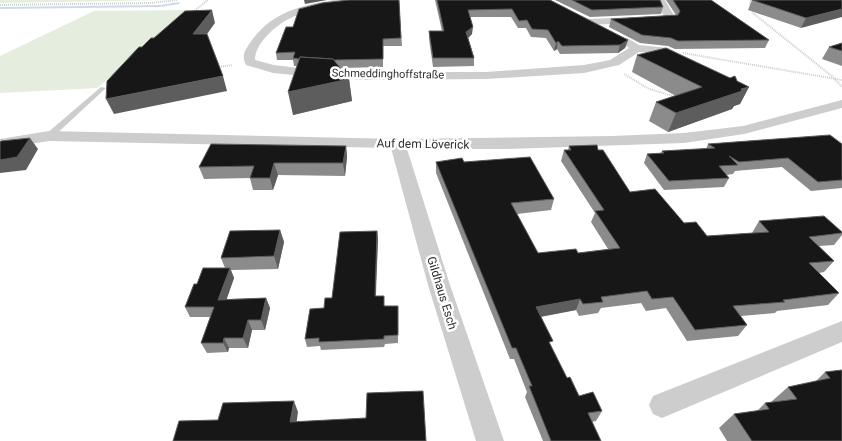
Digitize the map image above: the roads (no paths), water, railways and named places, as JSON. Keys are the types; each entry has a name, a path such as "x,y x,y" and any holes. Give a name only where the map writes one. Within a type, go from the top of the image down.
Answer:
{"street":[{"name":"Schmeddinghoffstraße","path":"364,0 303,8 287,13 273,23 260,37 250,52 250,62 265,68 402,76 534,74 590,69 612,64 631,54 636,48"},
{"path":"660,0 671,19 582,20 636,48 668,51"},
{"name":"Auf dem Löverick","path":"0,144 49,136 398,144 506,144 684,138 744,130 842,104"},
{"name":"Gildhaus Esch","path":"398,144 439,285 490,441"},
{"path":"662,405 842,331"}],"lane":[{"path":"49,136 103,88"}],"waterway":[{"path":"0,8 160,6 179,3"}]}
